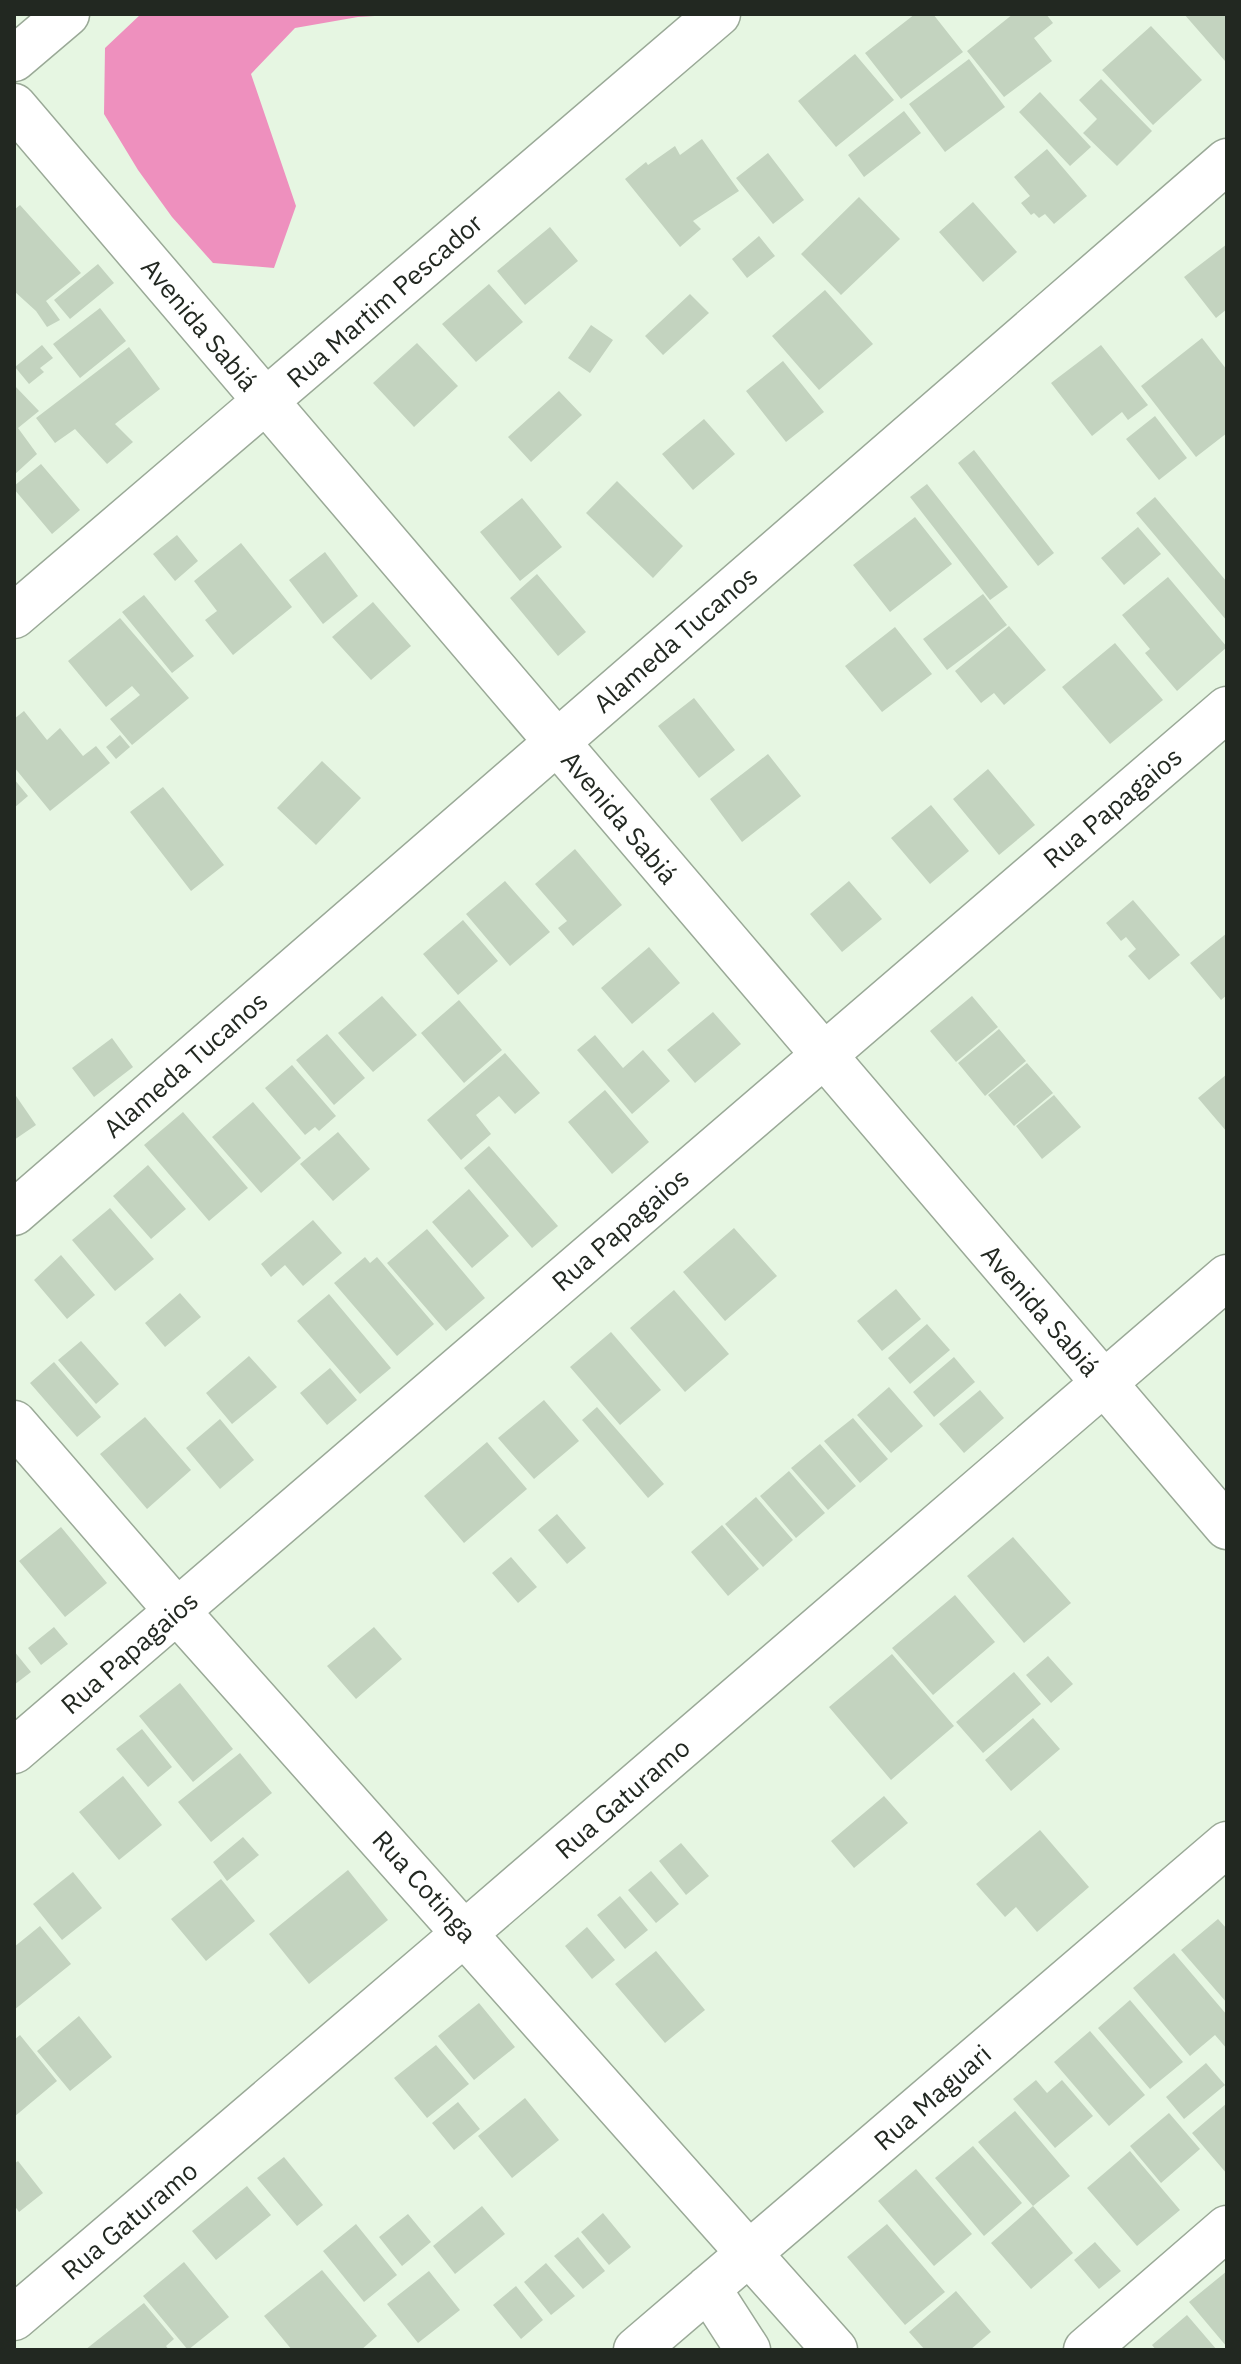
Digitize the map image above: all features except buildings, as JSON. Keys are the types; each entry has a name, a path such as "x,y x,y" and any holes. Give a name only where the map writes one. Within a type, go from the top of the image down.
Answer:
{"street":[{"path":"14,59 67,14"},
{"name":"Rua Martim Pescador","path":"14,616 718,14"},
{"name":"Avenida Sabiá","path":"14,106 1227,1527"},
{"name":"Alameda Tucanos","path":"14,1213 1227,161"},
{"name":"Rua Papagaios","path":"14,1751 1227,709"},
{"name":"Rua Gaturamo","path":"14,2318 1227,1277"},
{"name":"Rua Cotinga","path":"14,1423 177,1611 835,2350"},
{"name":"Rua Maguari","path":"636,2350 1227,1844"},
{"path":"1086,2350 1227,2228"},
{"path":"708,2288 748,2350"}],"shaded area":[{"path":"141,14 408,14 358,17 295,28 251,74 296,206 274,268 213,263 172,217 138,170 104,114 105,48"}]}
